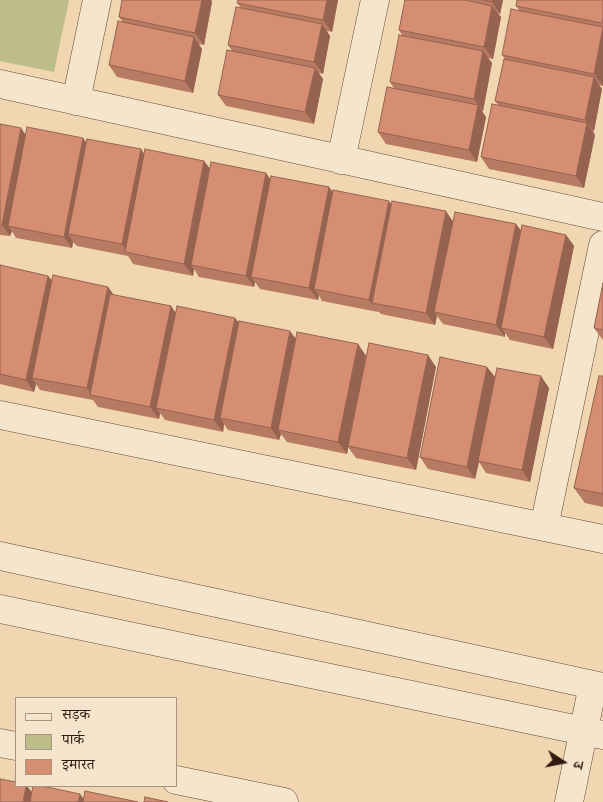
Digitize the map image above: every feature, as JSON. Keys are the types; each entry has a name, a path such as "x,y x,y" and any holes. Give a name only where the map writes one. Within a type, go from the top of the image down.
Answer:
{"street":[{"path":"76,101 98,0"},
{"path":"342,160 375,0"},
{"path":"0,84 603,217"},
{"path":"544,527 603,245"},
{"path":"0,415 603,540"},
{"path":"0,556 598,686 593,733 569,802"},
{"path":"0,610 593,733"},
{"path":"0,743 15,746"},
{"path":"178,781 234,797 284,802"}],"green space":[{"path":"0,0 69,0 54,72 0,61"}],"building":[{"path":"122,0 202,0 195,33 119,17"},
{"path":"238,0 327,0 323,20 237,3"},
{"path":"405,0 465,0 492,6 484,47 399,30"},
{"path":"517,0 603,0 602,23 516,6"},
{"path":"236,7 322,24 314,62 228,45"},
{"path":"511,9 603,27 594,74 502,55"},
{"path":"118,21 194,37 185,81 109,65"},
{"path":"399,35 483,51 474,99 390,82"},
{"path":"227,50 315,68 305,112 218,95"},
{"path":"504,59 594,77 585,120 495,101"},
{"path":"387,87 478,105 469,150 378,132"},
{"path":"492,104 587,123 576,176 481,157"},
{"path":"0,124 21,128 2,225 0,224"},
{"path":"27,127 83,138 64,237 8,226"},
{"path":"87,139 141,149 122,244 68,234"},
{"path":"145,149 204,161 184,264 125,252"},
{"path":"211,162 266,173 246,276 191,265"},
{"path":"271,176 329,187 309,288 251,277"},
{"path":"333,190 389,201 369,300 314,289"},
{"path":"392,201 446,211 426,313 372,303"},
{"path":"455,212 516,224 496,325 434,312"},
{"path":"522,225 566,235 544,337 501,328"},
{"path":"0,265 48,276 26,380 0,374"},
{"path":"53,275 108,287 87,388 32,378"},
{"path":"603,283 603,330 594,328"},
{"path":"110,294 171,306 150,407 90,395"},
{"path":"177,306 235,318 214,420 156,408"},
{"path":"239,321 290,331 271,428 220,418"},
{"path":"297,332 358,344 338,442 278,430"},
{"path":"369,343 428,355 407,458 348,446"},
{"path":"440,357 487,367 467,467 420,457"},
{"path":"497,368 541,376 522,470 478,461"},
{"path":"599,376 603,376 603,494 574,488"},
{"path":"0,779 15,782 15,787 26,787 23,802 0,802"},
{"path":"33,787 47,787 80,794 78,802 30,802"},
{"path":"85,791 138,802 83,802"},
{"path":"145,797 168,802 144,802"}]}
